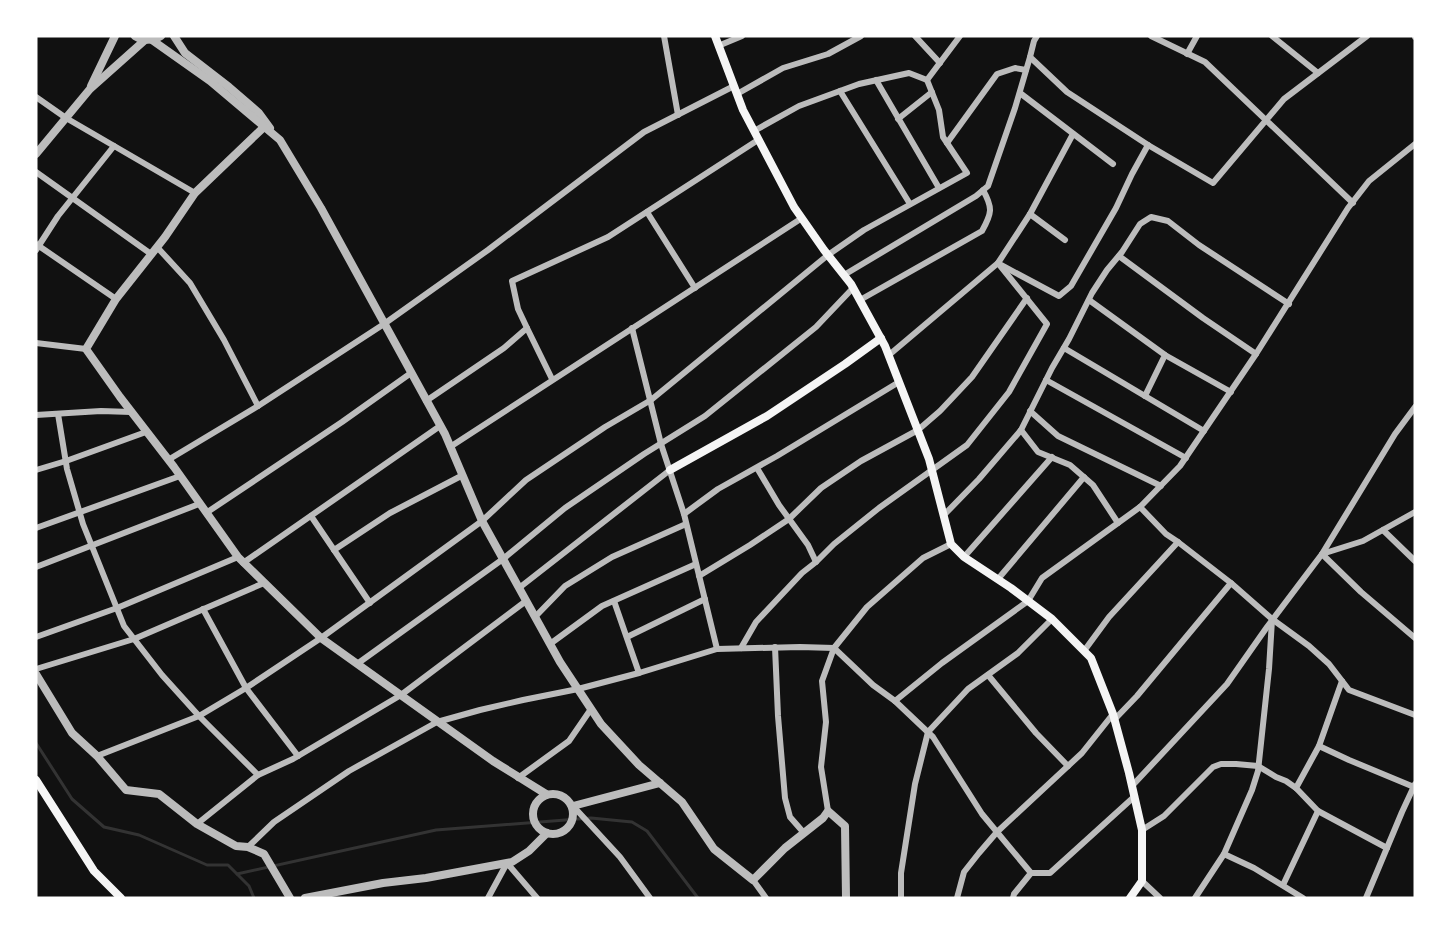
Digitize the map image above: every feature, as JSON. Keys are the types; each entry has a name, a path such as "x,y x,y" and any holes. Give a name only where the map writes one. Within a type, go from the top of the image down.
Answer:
{"main road":[{"path":"715,36 753,131 794,207 853,288 889,355 932,471 951,544 964,557 1052,619 1091,658 1114,717 1142,830 1142,881 1130,898"},
{"path":"670,470 767,416 881,338"},
{"path":"36,780 94,871 121,898"}],"street":[{"path":"90,89 115,36"},
{"path":"135,36 148,40 210,81 276,136"},
{"path":"36,154 90,89 148,40 161,36"},
{"path":"174,36 185,53 259,113 280,140 321,208 440,426 482,521 550,644 591,709 639,765 682,802 714,849 753,880 766,898"},
{"path":"664,36 678,115"},
{"path":"718,46 742,36"},
{"path":"168,460 258,406 384,324 488,250 644,132 783,68 828,54 861,36"},
{"path":"915,36 940,63"},
{"path":"844,275 976,196 988,186 1037,36"},
{"path":"1151,36 1205,62 1353,202"},
{"path":"1187,54 1197,36"},
{"path":"1272,36 1318,73"},
{"path":"1353,36 1357,43"},
{"path":"1030,57 1067,92 1148,145 1213,183 1284,99 1367,36"},
{"path":"927,80 958,37"},
{"path":"947,143 997,74 1015,68 1026,70"},
{"path":"97,756 199,716 321,638 482,521 526,480 604,427 651,400 828,255 864,230 967,173 943,137 939,110 927,80 909,73 859,84 799,106 753,131"},
{"path":"876,80 939,188"},
{"path":"840,91 910,204"},
{"path":"898,118 932,92"},
{"path":"1020,93 1113,164"},
{"path":"36,97 66,118 195,193"},
{"path":"86,349 116,299 195,193 264,127"},
{"path":"889,355 998,263 1030,214 1073,134"},
{"path":"552,380 518,309 512,281 608,237 758,140"},
{"path":"895,701 942,663 1028,600 1042,578 1140,507 1180,466 1289,304 1353,202 1369,181 1415,144"},
{"path":"998,263 1059,296 1071,286 1116,208 1148,145"},
{"path":"114,146 37,246 116,299"},
{"path":"36,172 154,250 190,283 224,340 258,406"},
{"path":"860,300 982,231 991,215 989,201 983,190"},
{"path":"647,212 695,288"},
{"path":"1030,214 1065,240"},
{"path":"944,515 980,478 1021,430 1089,300 1107,270 1140,224 1146,220 1151,217 1168,221 1199,245 1289,304"},
{"path":"450,447 802,218"},
{"path":"1119,256 1256,354"},
{"path":"741,648 756,622 802,573 879,508 967,445 1009,392 1047,324 998,263"},
{"path":"357,664 503,559 565,508 705,416 816,327 853,288"},
{"path":"699,576 789,519 821,488 861,461 918,430 940,411 972,377 1027,298"},
{"path":"1089,300 1165,355 1231,392"},
{"path":"426,401 504,348 526,328"},
{"path":"632,328 661,444 684,514 717,649"},
{"path":"36,343 86,349 243,563 321,638 437,722 518,778 546,794"},
{"path":"1064,348 1204,431"},
{"path":"1145,396 1165,355"},
{"path":"206,513 411,373"},
{"path":"1046,380 1186,458"},
{"path":"684,514 718,489 899,382"},
{"path":"1031,873 1050,873 1133,791 1227,684 1272,619 1322,554 1395,434 1415,406"},
{"path":"36,415 131,411"},
{"path":"1030,411 1058,436 1161,486"},
{"path":"58,414 66,461 83,524 124,626 162,675 258,776"},
{"path":"243,563 440,426"},
{"path":"1021,430 1038,452 1070,465 1093,485 1118,523"},
{"path":"36,470 146,432"},
{"path":"964,557 1052,457"},
{"path":"757,468 779,505 808,545 816,562"},
{"path":"519,588 670,470"},
{"path":"334,550 390,513 462,475"},
{"path":"36,528 180,476"},
{"path":"998,579 1084,477"},
{"path":"36,567 199,504"},
{"path":"1140,507 1166,534 1231,582 1272,619 1316,652 1329,664 1349,690 1415,715"},
{"path":"1322,554 1363,541 1415,512"},
{"path":"311,516 370,603"},
{"path":"535,617 565,586 612,557 686,525"},
{"path":"1383,530 1415,561"},
{"path":"1084,651 1109,617 1178,542"},
{"path":"846,898 845,826 828,811 821,767 826,722 822,681 834,648 867,607 923,558 951,544"},
{"path":"1322,554 1361,592 1415,638"},
{"path":"36,637 117,608 238,556"},
{"path":"550,644 602,606 696,564"},
{"path":"36,669 134,639 264,582"},
{"path":"957,898 964,872 997,832 1082,753 1114,717 1137,696 1231,582"},
{"path":"627,637 705,599"},
{"path":"197,824 258,776 298,756 401,694 526,601"},
{"path":"614,601 639,673"},
{"path":"203,609 246,688 298,756"},
{"path":"901,898 901,873 915,784 928,732 968,689 1018,653 1052,619"},
{"path":"1195,898 1224,854 1252,790 1258,766 1272,619"},
{"path":"775,647 785,798 790,817 804,833"},
{"path":"248,847 274,822 349,771 437,722 491,707 578,689 717,649 834,648 933,737 982,814 1031,873"},
{"path":"36,674 72,733 97,756 126,790 159,794 197,824 237,846 248,847 264,854 290,898"},
{"path":"988,675 1036,733 1068,766"},
{"path":"1296,788 1319,746 1342,681"},
{"path":"518,778 568,741 591,709"},
{"path":"1319,746 1414,786 1366,898"},
{"path":"1142,830 1164,816 1213,767 1221,764 1236,764 1258,766 1286,781 1318,811 1387,848"},
{"path":"573,806 660,783"},
{"path":"573,806 573,819 570,825 560,833 547,833 537,826 533,814 536,802 546,794 565,796 620,857 650,898"},
{"path":"753,880 784,848 823,818 828,811"},
{"path":"1283,885 1318,811"},
{"path":"305,898 512,862 530,851 547,833"},
{"path":"1224,854 1254,868 1303,898"},
{"path":"488,898 507,863"},
{"path":"507,863 537,898"},
{"path":"1013,898 1031,873"},
{"path":"1142,881 1160,898"}],"waterway":[{"path":"36,743 72,799 104,827 139,835 207,865 228,865 249,886 254,898"},
{"path":"237,874 436,830 591,818 632,822 647,831 698,898"}]}
